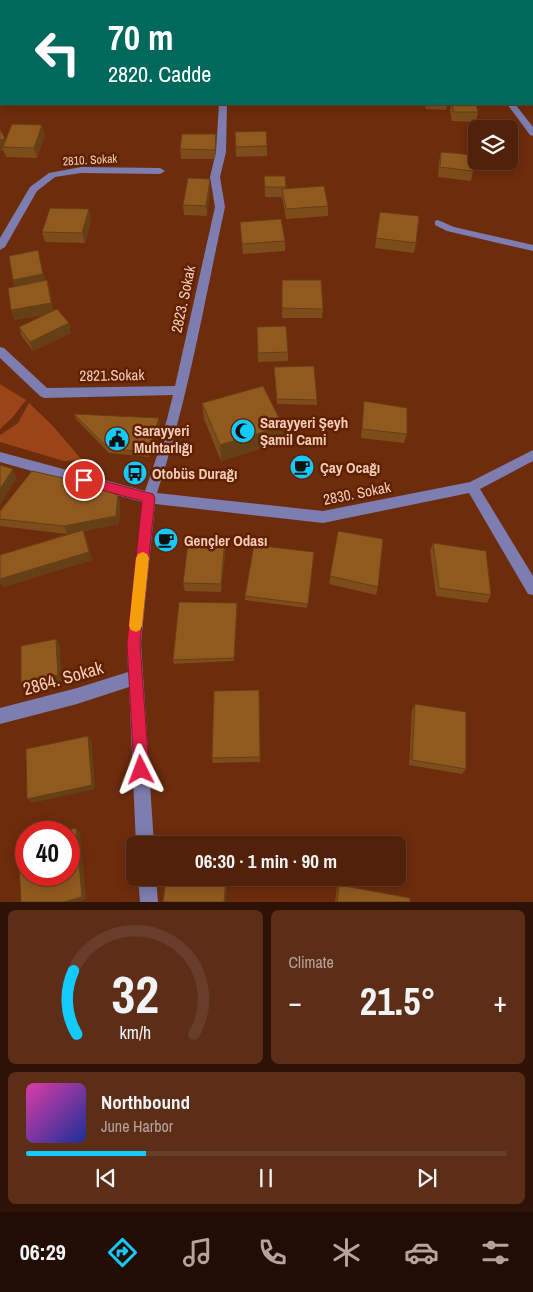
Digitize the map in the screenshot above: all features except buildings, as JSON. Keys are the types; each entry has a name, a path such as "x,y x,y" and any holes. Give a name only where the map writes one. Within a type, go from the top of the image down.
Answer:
{"street":[{"name":"2823. Sokak","path":"145,836 134,643 149,498 166,447 180,390 220,207 215,177 221,152 223,105"},
{"path":"513,105 533,133"},
{"name":"2810. Sokak","path":"0,247 33,189 52,175 81,170 160,171"},
{"path":"438,223 451,229 533,248"},
{"name":"2821.Sokak","path":"0,351 44,393 180,390"},
{"name":"2830. Sokak","path":"0,457 149,498 323,517 472,487 533,455"},
{"path":"472,487 533,589"},
{"name":"2864. Sokak","path":"0,716 77,696 136,677"},
{"path":"148,886 149,902"}],"shaded area":[{"path":"0,384 26,400 12,418 0,429"},
{"path":"29,403 52,425 82,460 64,461 0,442 0,435 18,423"}],"slow traffic":[{"path":"136,626 143,558"}],"place":[{"name":"Sarayyeri Şeyh Şamil Cami","path":"243,431"},
{"name":"Sarayyeri Muhtarlığı","path":"117,439"},
{"name":"Çay Ocağı","path":"302,467"},
{"name":"Otobüs Durağı","path":"135,473"},
{"name":"Gençler Odası","path":"166,540"}],"route":[{"path":"84,480 149,498 134,643 141,770"}]}
